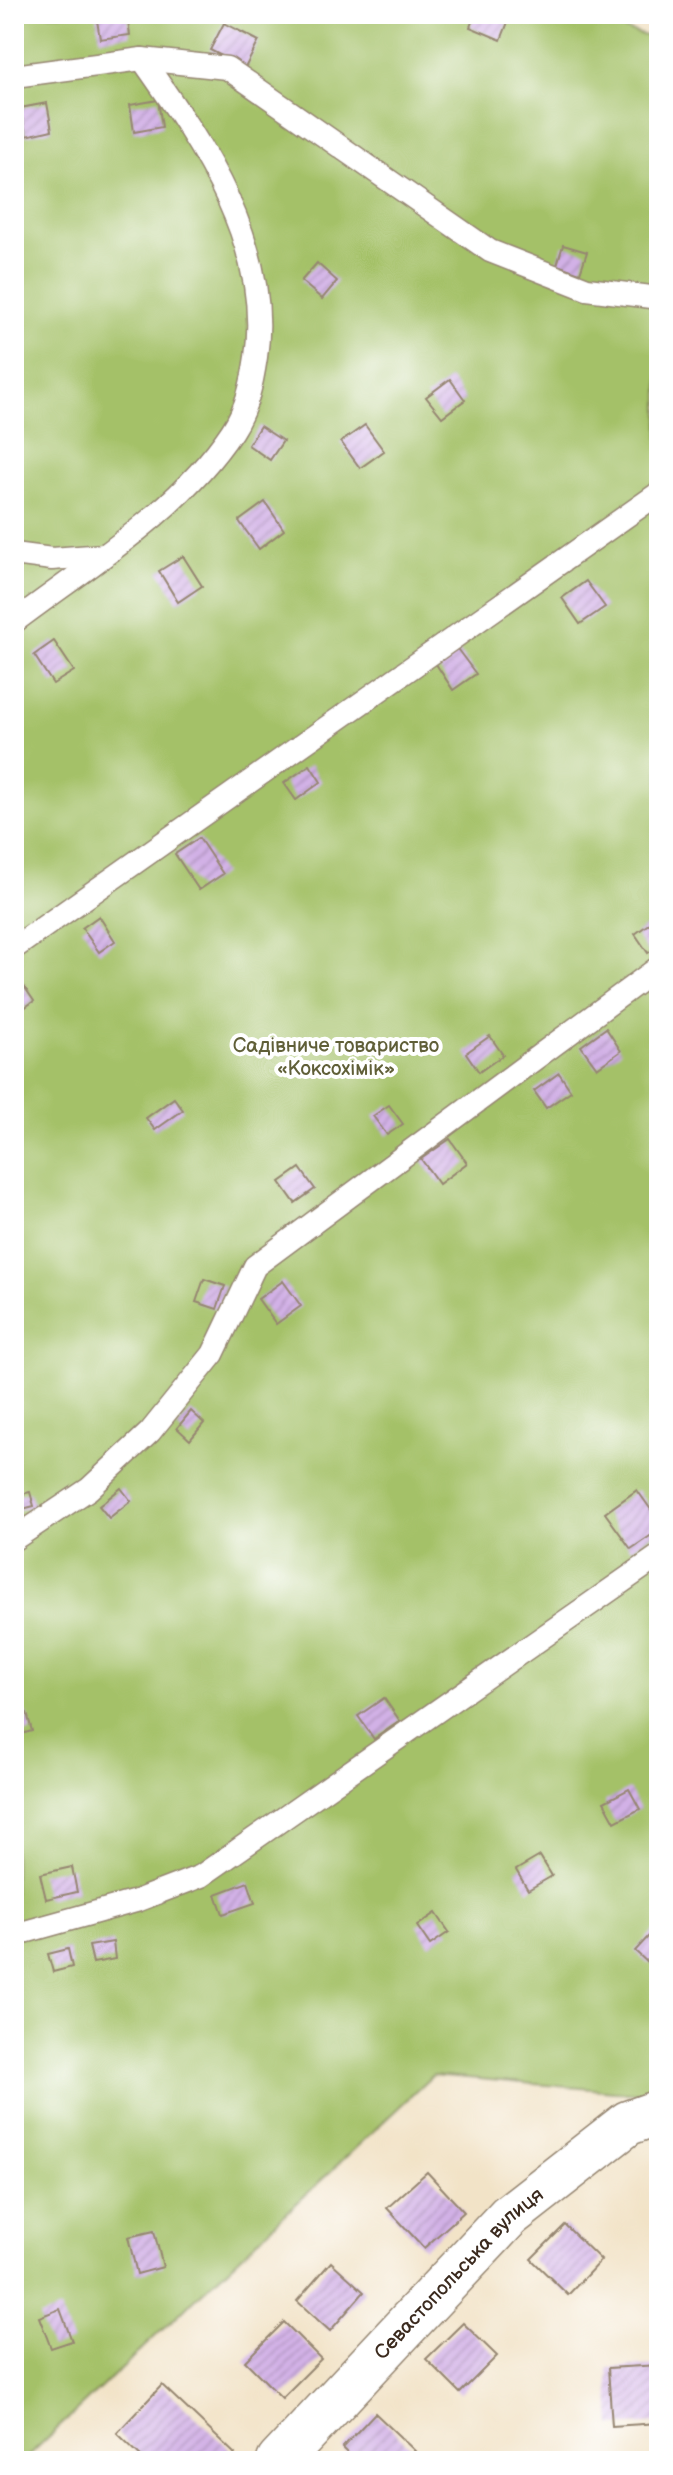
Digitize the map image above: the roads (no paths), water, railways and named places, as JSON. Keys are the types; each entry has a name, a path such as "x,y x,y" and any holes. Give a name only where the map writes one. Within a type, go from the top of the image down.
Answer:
{"street":[{"name":"Севастопольська вулиця","path":"279,2461 509,2216 628,2123 659,2112"}],"lane":[{"path":"14,622 105,555 177,494 215,454 233,429 249,397 260,330 251,263 233,210 192,129 142,59"},
{"path":"14,76 142,59 227,68 490,251 587,289 659,298"},
{"path":"14,948 659,493"},
{"path":"14,554 52,559 105,555"},
{"path":"14,1539 89,1489 150,1432 213,1354 255,1266 659,967"},
{"path":"14,1935 136,1901 201,1876 659,1556"}],"park label":[{"name":"Садівниче товариство «Коксохімік»","path":"336,1056"}]}
